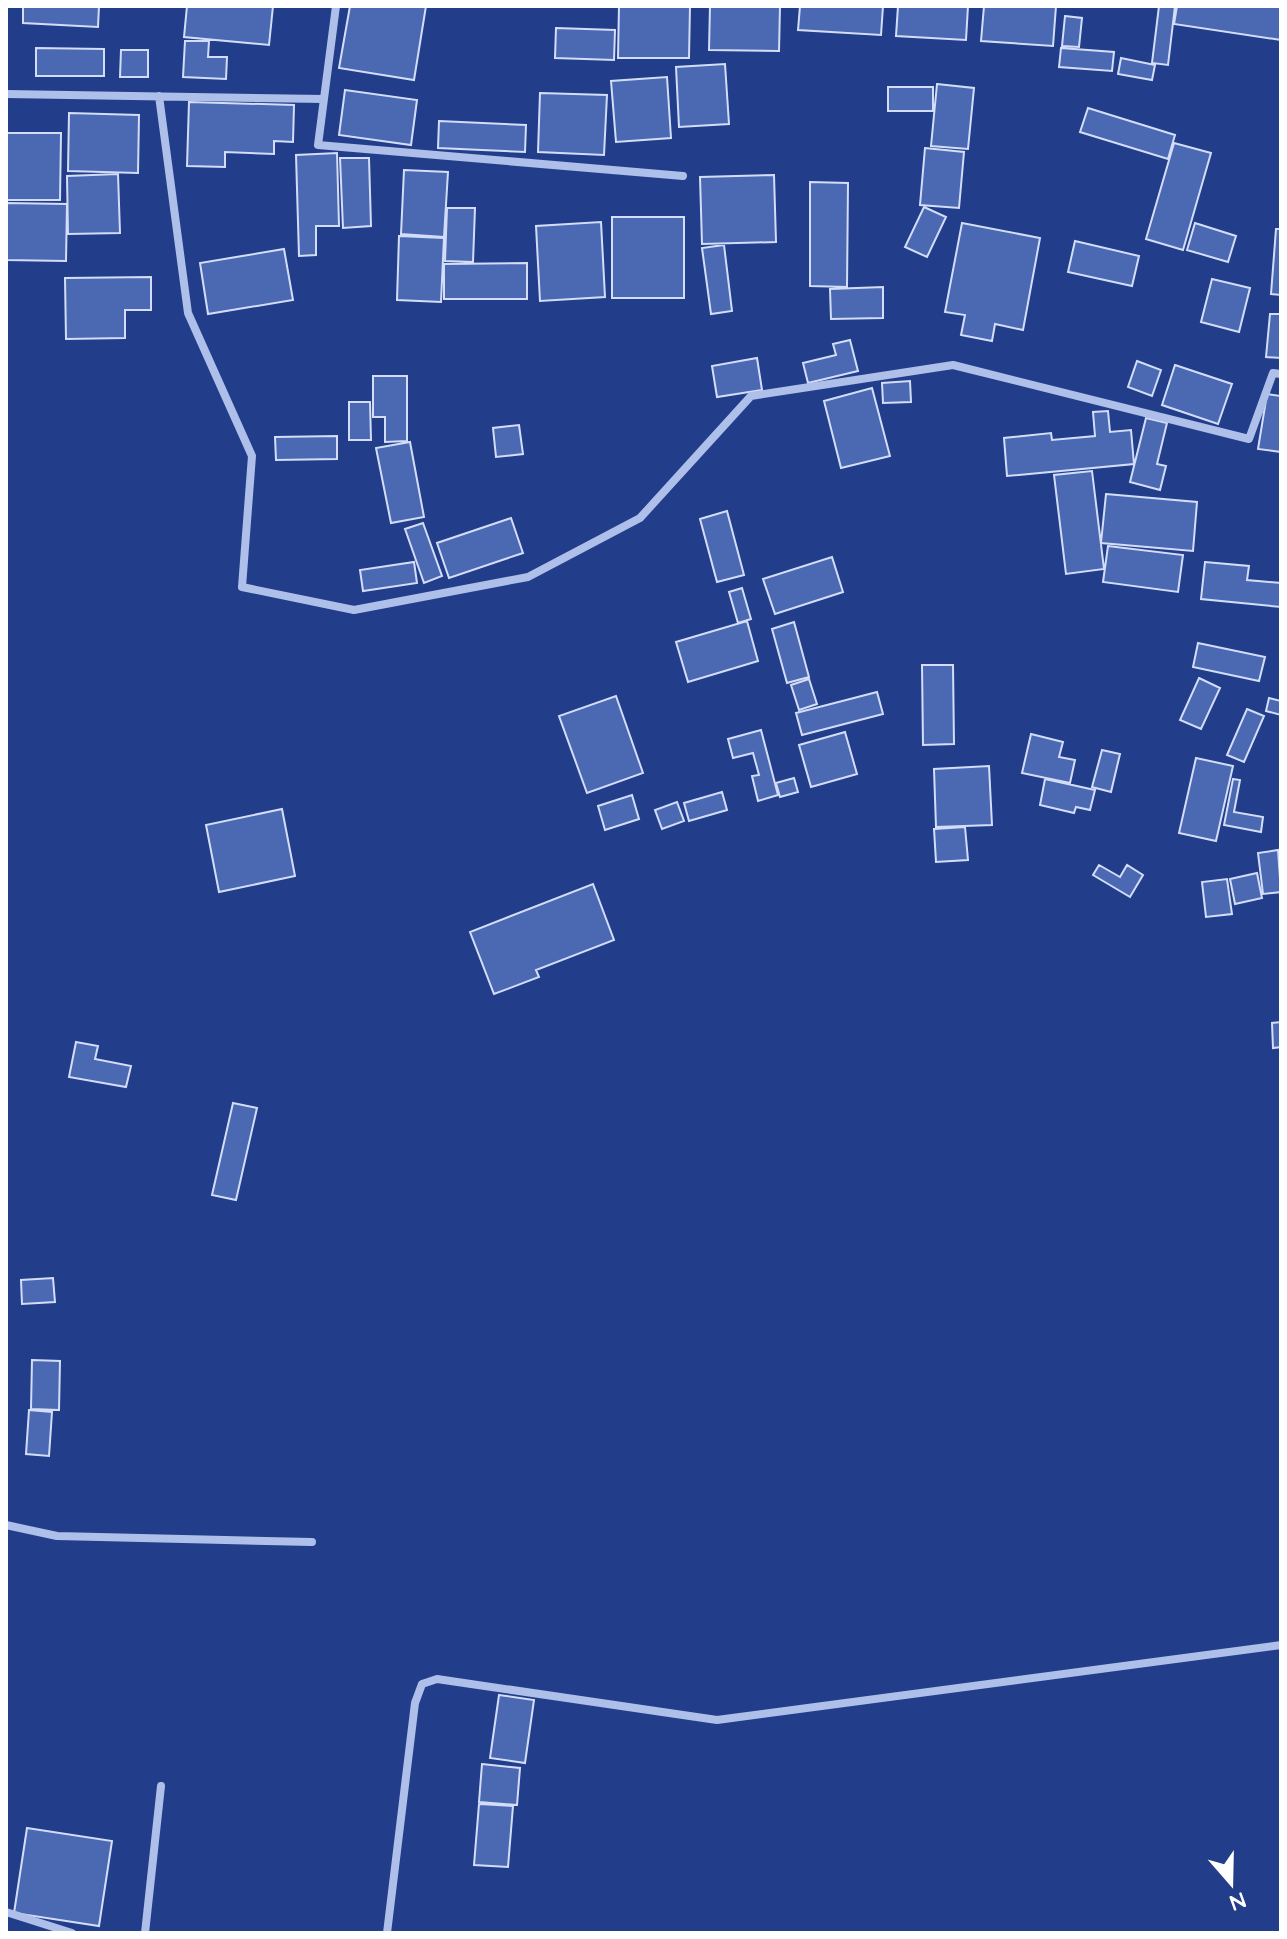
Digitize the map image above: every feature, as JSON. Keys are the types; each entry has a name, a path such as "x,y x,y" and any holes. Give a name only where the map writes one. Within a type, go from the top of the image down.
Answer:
{"street":[{"path":"336,6 318,145 683,176"},
{"path":"6,94 324,99"},
{"path":"159,96 188,313 252,456 242,587 354,610 528,577 640,518 751,396 953,365 1249,439 1273,373 1281,374"},
{"path":"6,1525 57,1536 312,1542"},
{"path":"387,1933 415,1703 422,1684 437,1679 717,1720 1281,1645"},
{"path":"145,1933 161,1786"},
{"path":"6,1912 72,1933"}],"building":[{"path":"23,6 99,6 98,27 23,23"},
{"path":"187,6 273,6 269,45 184,37"},
{"path":"350,6 426,6 414,80 339,68"},
{"path":"619,6 690,6 689,58 618,58"},
{"path":"710,6 780,6 779,51 709,50"},
{"path":"800,6 883,6 881,35 798,30"},
{"path":"898,6 968,6 966,40 896,36"},
{"path":"984,6 1056,6 1053,46 981,41"},
{"path":"1159,6 1175,6 1168,65 1152,63"},
{"path":"1177,6 1281,6 1281,40 1174,24"},
{"path":"1065,16 1082,18 1079,47 1062,46"},
{"path":"556,28 615,30 614,60 555,58"},
{"path":"185,41 209,41 208,57 227,57 226,79 183,77"},
{"path":"36,48 104,49 104,76 36,76"},
{"path":"1061,48 1114,52 1112,71 1059,67"},
{"path":"121,50 148,50 148,77 120,77"},
{"path":"1121,58 1155,65 1152,80 1118,74"},
{"path":"725,64 729,124 679,127 676,67"},
{"path":"667,77 671,138 616,142 611,81"},
{"path":"937,84 974,88 968,149 931,146"},
{"path":"888,87 933,87 933,111 888,111"},
{"path":"345,90 417,100 411,145 339,135"},
{"path":"540,93 607,95 604,155 538,152"},
{"path":"189,102 294,105 293,142 274,141 274,154 225,152 225,167 187,166"},
{"path":"1088,108 1175,135 1168,159 1080,132"},
{"path":"69,113 139,115 138,173 68,171"},
{"path":"439,121 526,125 525,152 438,148"},
{"path":"7,133 61,133 60,200 6,200"},
{"path":"1174,143 1211,153 1183,250 1146,239"},
{"path":"925,148 964,152 959,208 920,205"},
{"path":"337,153 339,226 316,226 316,255 299,256 296,155"},
{"path":"340,158 369,158 371,226 343,228"},
{"path":"404,170 448,172 444,237 401,234"},
{"path":"118,174 120,233 68,234 67,176"},
{"path":"774,175 776,242 702,244 700,177"},
{"path":"810,182 848,183 847,287 810,286"},
{"path":"6,203 67,204 66,261 6,260"},
{"path":"924,207 946,217 927,257 905,247"},
{"path":"447,208 475,208 473,262 445,261"},
{"path":"612,217 684,217 684,298 612,298"},
{"path":"601,222 605,297 540,301 536,226"},
{"path":"962,223 1040,238 1023,330 995,324 992,341 961,335 965,315 945,312"},
{"path":"1195,223 1236,236 1228,262 1187,250"},
{"path":"1276,229 1281,229 1281,295 1271,294"},
{"path":"399,236 444,238 441,302 397,300"},
{"path":"1075,241 1139,256 1132,286 1068,272"},
{"path":"724,245 732,311 711,314 702,248"},
{"path":"284,249 293,300 208,314 200,263"},
{"path":"527,263 527,299 444,299 444,264"},
{"path":"151,277 151,310 125,310 125,338 66,339 65,278"},
{"path":"1212,279 1250,288 1239,332 1201,322"},
{"path":"883,287 883,318 831,319 830,289"},
{"path":"1270,314 1281,314 1281,358 1266,357"},
{"path":"850,340 858,371 808,383 803,363 836,355 833,344"},
{"path":"757,358 762,390 717,397 712,366"},
{"path":"1137,361 1161,370 1152,396 1128,387"},
{"path":"1175,365 1232,384 1218,424 1162,405"},
{"path":"373,376 407,376 407,441 385,442 385,417 373,417"},
{"path":"910,381 911,402 883,403 882,383"},
{"path":"872,388 890,456 841,468 824,401"},
{"path":"1267,394 1281,396 1281,452 1258,449"},
{"path":"349,402 370,402 371,440 349,440"},
{"path":"1108,411 1110,432 1131,430 1134,464 1007,476 1004,438 1051,433 1052,440 1095,436 1093,412"},
{"path":"1146,418 1167,423 1157,464 1166,466 1160,490 1130,482"},
{"path":"519,425 523,454 496,457 493,428"},
{"path":"337,436 337,459 276,460 275,437"},
{"path":"410,442 424,517 391,523 376,448"},
{"path":"1092,471 1104,569 1066,574 1054,475"},
{"path":"1106,494 1197,502 1193,551 1101,543"},
{"path":"727,511 744,575 717,582 700,519"},
{"path":"511,518 523,553 449,578 437,543"},
{"path":"423,523 442,576 424,583 405,529"},
{"path":"1108,546 1183,555 1178,592 1103,582"},
{"path":"832,557 843,592 775,614 763,579"},
{"path":"414,562 417,583 363,591 360,570"},
{"path":"1205,562 1249,566 1247,580 1281,583 1281,607 1201,599"},
{"path":"742,588 751,619 738,623 729,592"},
{"path":"747,621 758,661 688,682 676,642"},
{"path":"794,622 809,677 787,683 772,629"},
{"path":"1198,643 1265,657 1259,681 1193,667"},
{"path":"922,665 953,665 954,744 923,745"},
{"path":"1199,678 1220,688 1201,729 1180,720"},
{"path":"809,679 817,704 799,710 791,685"},
{"path":"877,692 883,714 802,735 796,713"},
{"path":"616,696 643,773 587,793 559,716"},
{"path":"1269,698 1281,701 1281,715 1266,711"},
{"path":"1247,709 1264,716 1244,762 1227,755"},
{"path":"761,730 778,795 758,801 752,776 759,775 753,753 733,758 728,739"},
{"path":"845,732 857,774 811,787 799,745"},
{"path":"1031,734 1063,742 1059,757 1075,760 1070,783 1022,773"},
{"path":"1102,750 1120,754 1111,792 1092,787"},
{"path":"1196,758 1233,766 1216,841 1179,833"},
{"path":"989,766 992,825 936,827 934,769"},
{"path":"794,778 798,792 780,797 776,783"},
{"path":"1045,779 1095,790 1090,810 1076,807 1074,813 1040,805"},
{"path":"1233,779 1240,780 1234,812 1263,817 1261,832 1224,825"},
{"path":"722,792 727,810 689,821 684,803"},
{"path":"632,795 639,819 605,830 598,806"},
{"path":"677,802 684,821 662,829 655,810"},
{"path":"282,809 295,876 219,892 206,825"},
{"path":"965,827 968,860 936,862 934,829"},
{"path":"1278,850 1281,892 1263,894 1258,853"},
{"path":"1099,865 1120,877 1127,865 1143,875 1130,897 1093,875"},
{"path":"1257,873 1262,898 1235,904 1230,879"},
{"path":"1227,879 1232,914 1206,917 1202,882"},
{"path":"593,884 614,940 536,970 539,977 494,994 470,932"},
{"path":"1281,1022 1281,1047 1273,1048 1272,1023"},
{"path":"76,1042 98,1046 95,1059 131,1066 126,1087 69,1077"},
{"path":"233,1103 257,1108 236,1200 212,1195"},
{"path":"53,1278 55,1302 22,1304 21,1280"},
{"path":"32,1360 60,1361 59,1410 31,1409"},
{"path":"29,1410 52,1412 49,1456 26,1454"},
{"path":"499,1695 534,1700 525,1763 490,1758"},
{"path":"482,1764 520,1768 517,1805 479,1802"},
{"path":"479,1804 513,1806 508,1867 474,1865"},
{"path":"27,1828 112,1841 99,1926 14,1913"}]}
